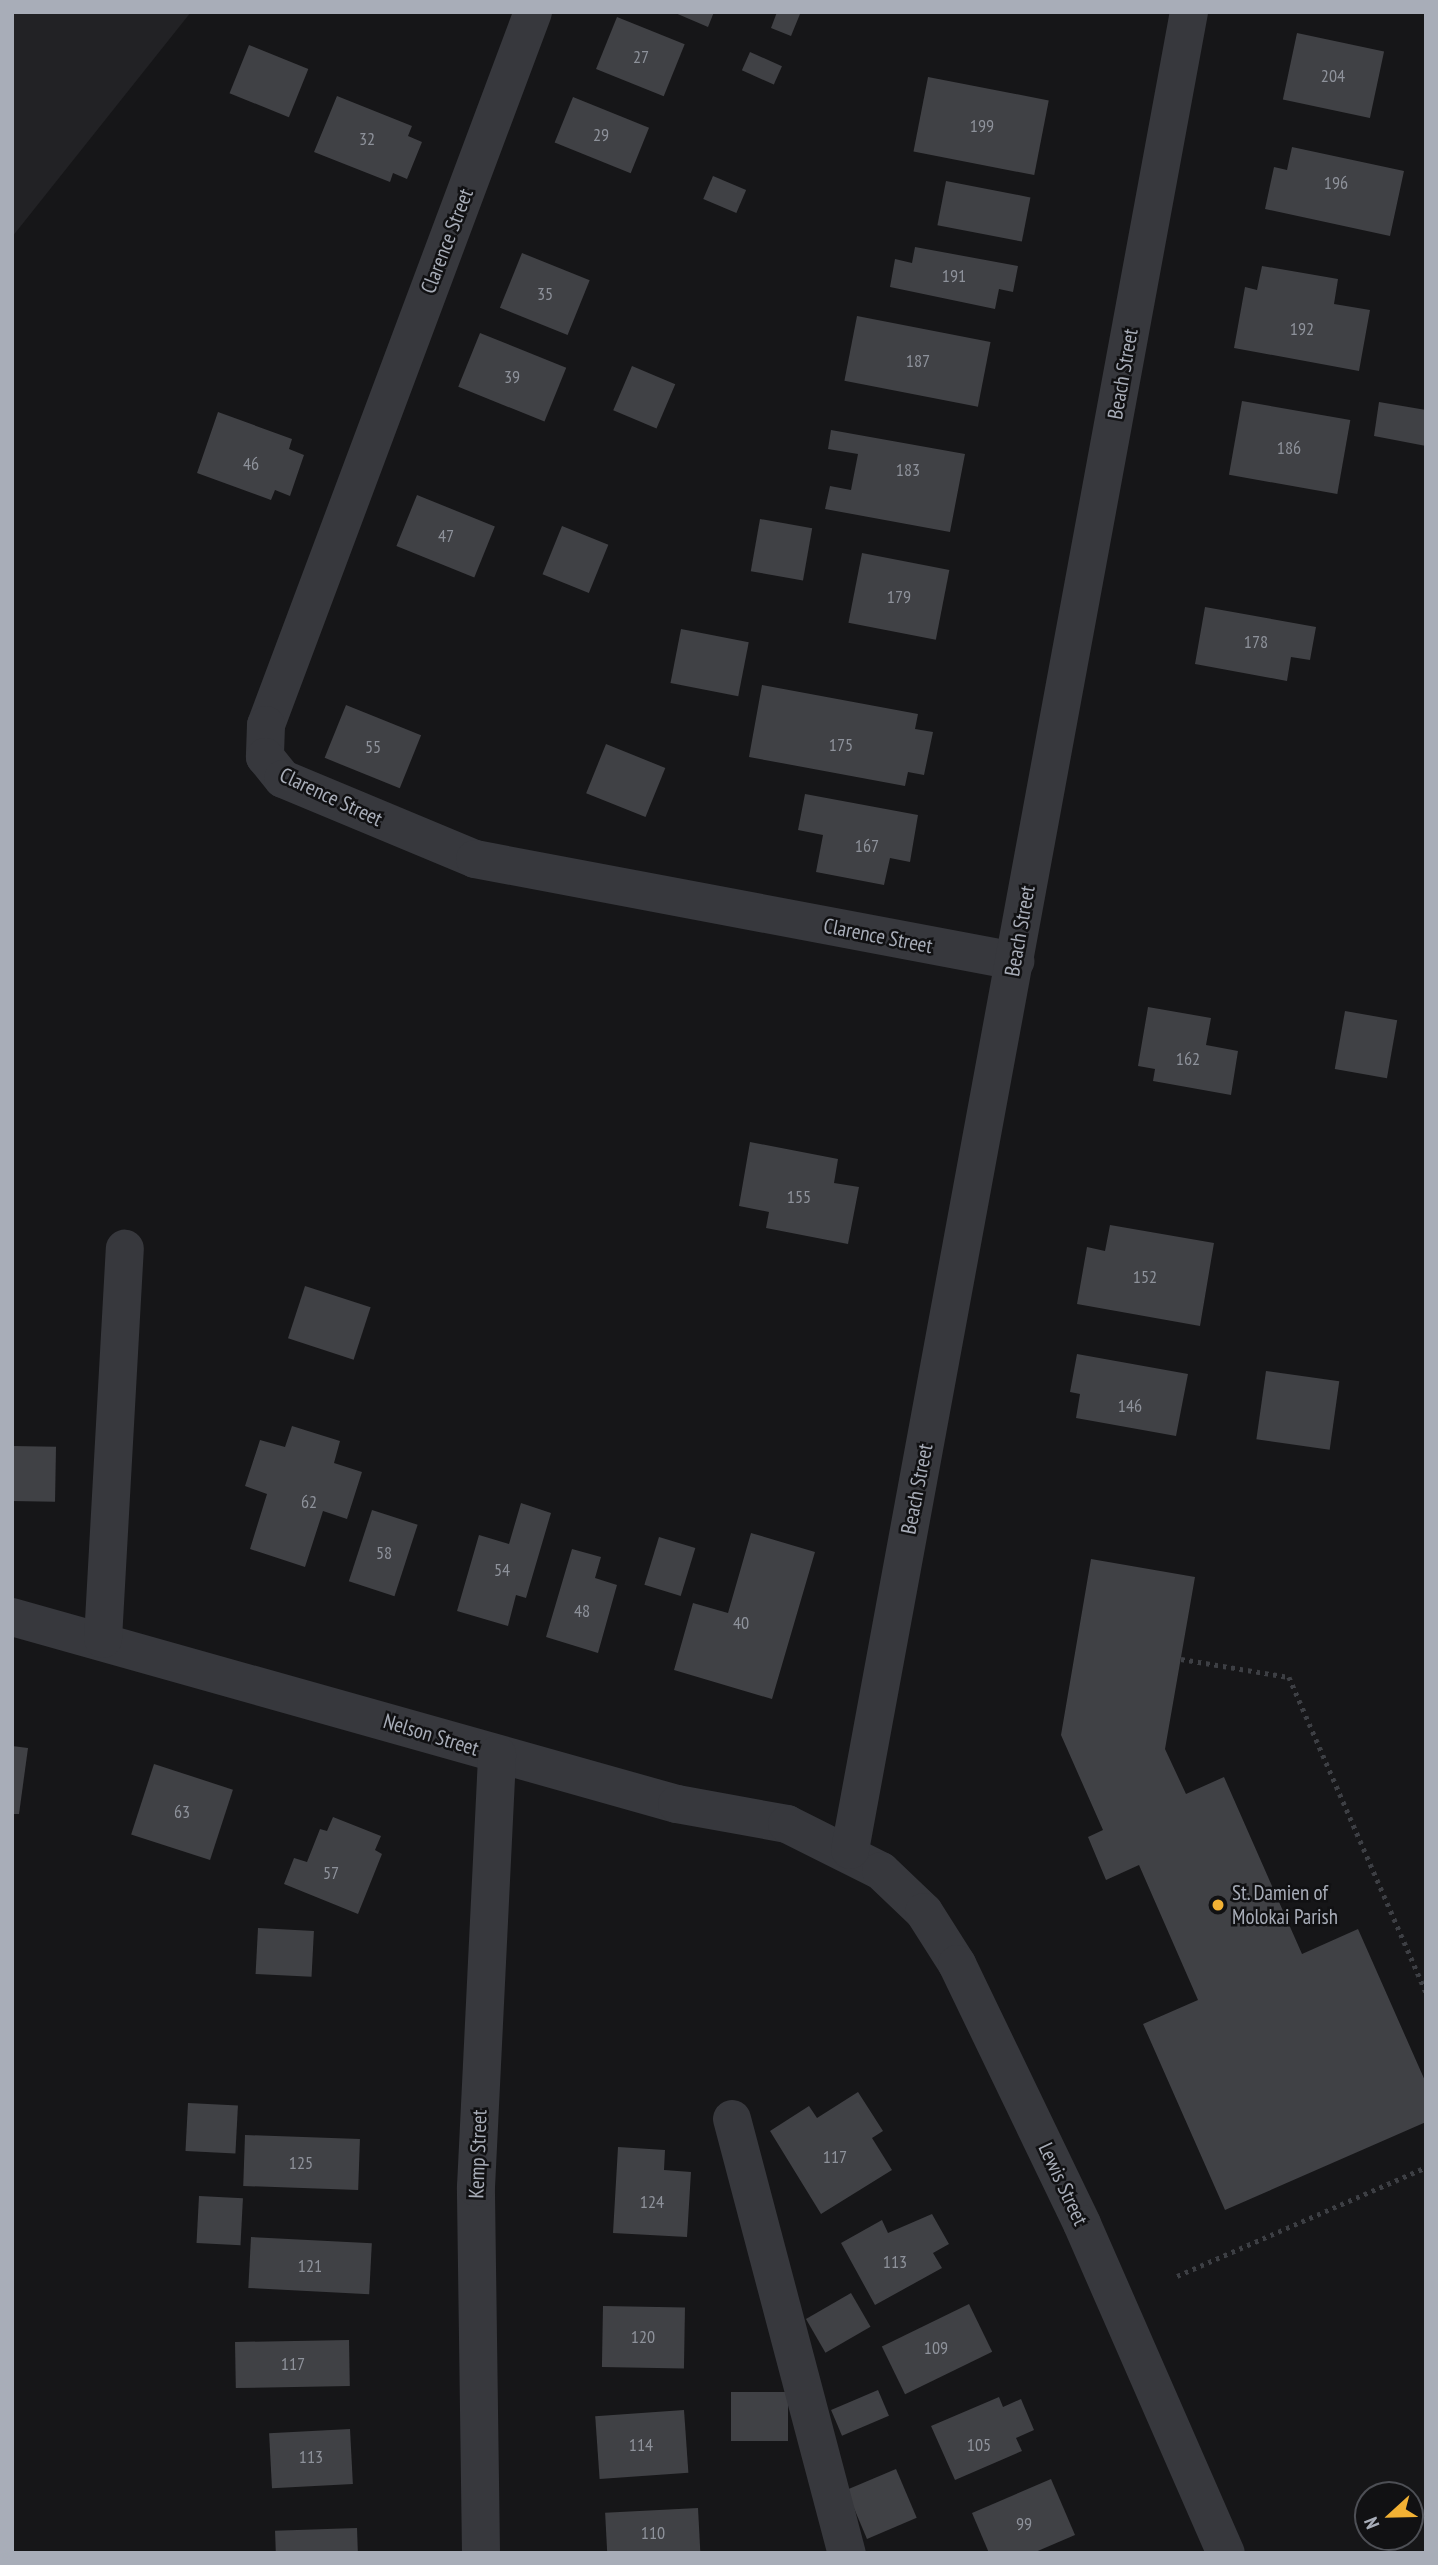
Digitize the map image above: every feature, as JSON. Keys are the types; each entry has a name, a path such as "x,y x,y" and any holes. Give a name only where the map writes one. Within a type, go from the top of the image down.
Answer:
{"street":[{"name":"Clarence Street","path":"533,12 266,725 265,757 283,779 475,859 1015,961"},
{"name":"Beach Street","path":"850,1850 1189,12"},
{"path":"103,1639 125,1248"},
{"name":"Nelson Street","path":"12,1617 103,1639 496,1755 677,1804 787,1824 850,1850"},
{"name":"Kemp Street","path":"481,2553 476,2200 496,1755"},
{"name":"Lewis Street","path":"850,1850 903,1890 947,1946 1083,2224 1226,2553"},
{"path":"732,2119 847,2553"}],"path":[{"path":"1181,1660 1289,1677 1426,1992"},
{"path":"1177,2276 1426,2167"}],"shaded area":[{"path":"12,12 191,12 12,237"}],"building":[{"path":"673,12 714,12 708,27"},
{"path":"777,12 800,14 791,36 771,28"},
{"path":"617,17 685,44 664,96 596,69"},
{"path":"1297,33 1384,52 1370,118 1283,100"},
{"path":"249,45 308,69 289,117 230,93"},
{"path":"750,52 782,66 774,85 742,70"},
{"path":"928,77 1049,100 1034,175 913,152"},
{"path":"337,96 412,126 408,136 422,142 407,179 393,173 390,182 314,152"},
{"path":"573,97 649,128 631,173 555,142"},
{"path":"1292,147 1404,171 1390,236 1265,209 1274,167 1287,170"},
{"path":"713,176 746,190 736,213 703,199"},
{"path":"946,181 1030,197 1022,242 937,225"},
{"path":"915,247 1018,266 1013,292 999,289 995,309 890,287 895,259 912,263"},
{"path":"522,253 590,280 568,335 500,308"},
{"path":"1262,266 1338,279 1334,304 1370,310 1359,371 1234,348 1245,287 1257,290"},
{"path":"857,316 991,342 978,407 844,381"},
{"path":"480,333 566,368 545,422 458,387"},
{"path":"632,366 675,384 657,429 613,410"},
{"path":"1242,401 1350,420 1337,494 1229,475"},
{"path":"1379,402 1426,410 1426,446 1374,436"},
{"path":"218,412 292,439 289,449 304,455 290,496 275,490 271,500 197,473"},
{"path":"831,430 965,454 950,532 825,509 830,486 851,490 858,454 828,449"},
{"path":"417,495 495,526 474,577 396,546"},
{"path":"760,519 812,528 803,580 751,571"},
{"path":"562,526 608,545 589,593 543,574"},
{"path":"862,553 949,570 936,640 848,623"},
{"path":"1205,607 1316,627 1310,660 1291,657 1287,681 1195,664"},
{"path":"681,629 749,642 738,696 671,683"},
{"path":"762,685 918,714 915,729 933,732 924,775 908,772 905,786 749,757"},
{"path":"346,705 421,735 400,788 325,758"},
{"path":"606,744 665,768 645,817 586,793"},
{"path":"805,794 918,815 910,862 890,858 884,885 816,872 823,835 798,830"},
{"path":"1148,1007 1211,1018 1206,1045 1238,1051 1231,1095 1153,1081 1155,1069 1138,1066"},
{"path":"1345,1011 1397,1020 1387,1078 1335,1069"},
{"path":"750,1142 838,1159 834,1183 859,1187 848,1244 766,1228 769,1212 739,1206"},
{"path":"1110,1225 1214,1243 1200,1326 1077,1304 1087,1247 1105,1251"},
{"path":"305,1286 371,1307 354,1360 288,1338"},
{"path":"1077,1354 1188,1374 1176,1436 1076,1418 1080,1394 1070,1392"},
{"path":"1266,1371 1339,1381 1330,1450 1256,1439"},
{"path":"292,1426 340,1441 334,1463 362,1472 347,1519 323,1511 305,1567 250,1549 267,1494 245,1486 260,1440 285,1447"},
{"path":"12,1446 56,1447 55,1502 12,1501"},
{"path":"521,1503 551,1513 526,1598 516,1595 508,1626 457,1611 479,1535 509,1544"},
{"path":"372,1510 418,1525 394,1596 349,1581"},
{"path":"751,1533 815,1552 772,1699 674,1670 693,1603 728,1613"},
{"path":"659,1537 695,1548 681,1596 644,1585"},
{"path":"572,1549 601,1557 595,1578 617,1585 598,1653 546,1637"},
{"name":"St. Damien of Molokai Parish","path":"1091,1559 1195,1577 1165,1749 1186,1794 1224,1777 1302,1954 1358,1929 1426,2083 1426,2122 1225,2210 1143,2024 1198,2000 1139,1865 1106,1880 1088,1837 1103,1830 1061,1735"},
{"path":"12,1746 28,1748 19,1814 12,1814"},
{"path":"154,1764 233,1790 210,1860 131,1834"},
{"path":"333,1817 381,1836 375,1850 382,1854 358,1914 284,1884 294,1858 307,1862 320,1829 327,1831"},
{"path":"258,1928 314,1931 312,1977 256,1974"},
{"path":"858,2092 883,2131 872,2138 892,2170 821,2214 770,2131 809,2106 817,2118"},
{"path":"188,2103 238,2106 235,2154 185,2151"},
{"path":"245,2135 360,2139 358,2190 243,2186"},
{"path":"618,2147 665,2150 664,2170 691,2172 687,2237 613,2233"},
{"path":"199,2196 243,2198 240,2245 197,2243"},
{"path":"932,2214 949,2244 933,2253 942,2268 875,2305 841,2243 882,2220 888,2233"},
{"path":"251,2237 372,2243 369,2294 248,2288"},
{"path":"851,2293 870,2327 825,2353 806,2319"},
{"path":"969,2304 992,2352 905,2394 882,2347"},
{"path":"603,2306 685,2307 684,2368 602,2367"},
{"path":"349,2340 350,2386 236,2388 235,2342"},
{"path":"878,2390 889,2416 842,2436 831,2410"},
{"path":"731,2392 788,2392 788,2441 731,2441"},
{"path":"999,2397 1003,2407 1021,2399 1034,2430 1016,2438 1022,2451 955,2480 931,2426"},
{"path":"684,2410 688,2473 600,2479 595,2416"},
{"path":"350,2429 353,2484 272,2488 269,2433"},
{"path":"896,2469 917,2518 867,2539 846,2490"},
{"path":"1051,2479 1075,2535 1033,2553 989,2553 972,2513"},
{"path":"698,2508 700,2553 607,2553 605,2513"},
{"path":"357,2528 358,2553 276,2553 275,2531"}],"place":[{"name":"St. Damien of Molokai Parish","path":"1218,1905"}]}
